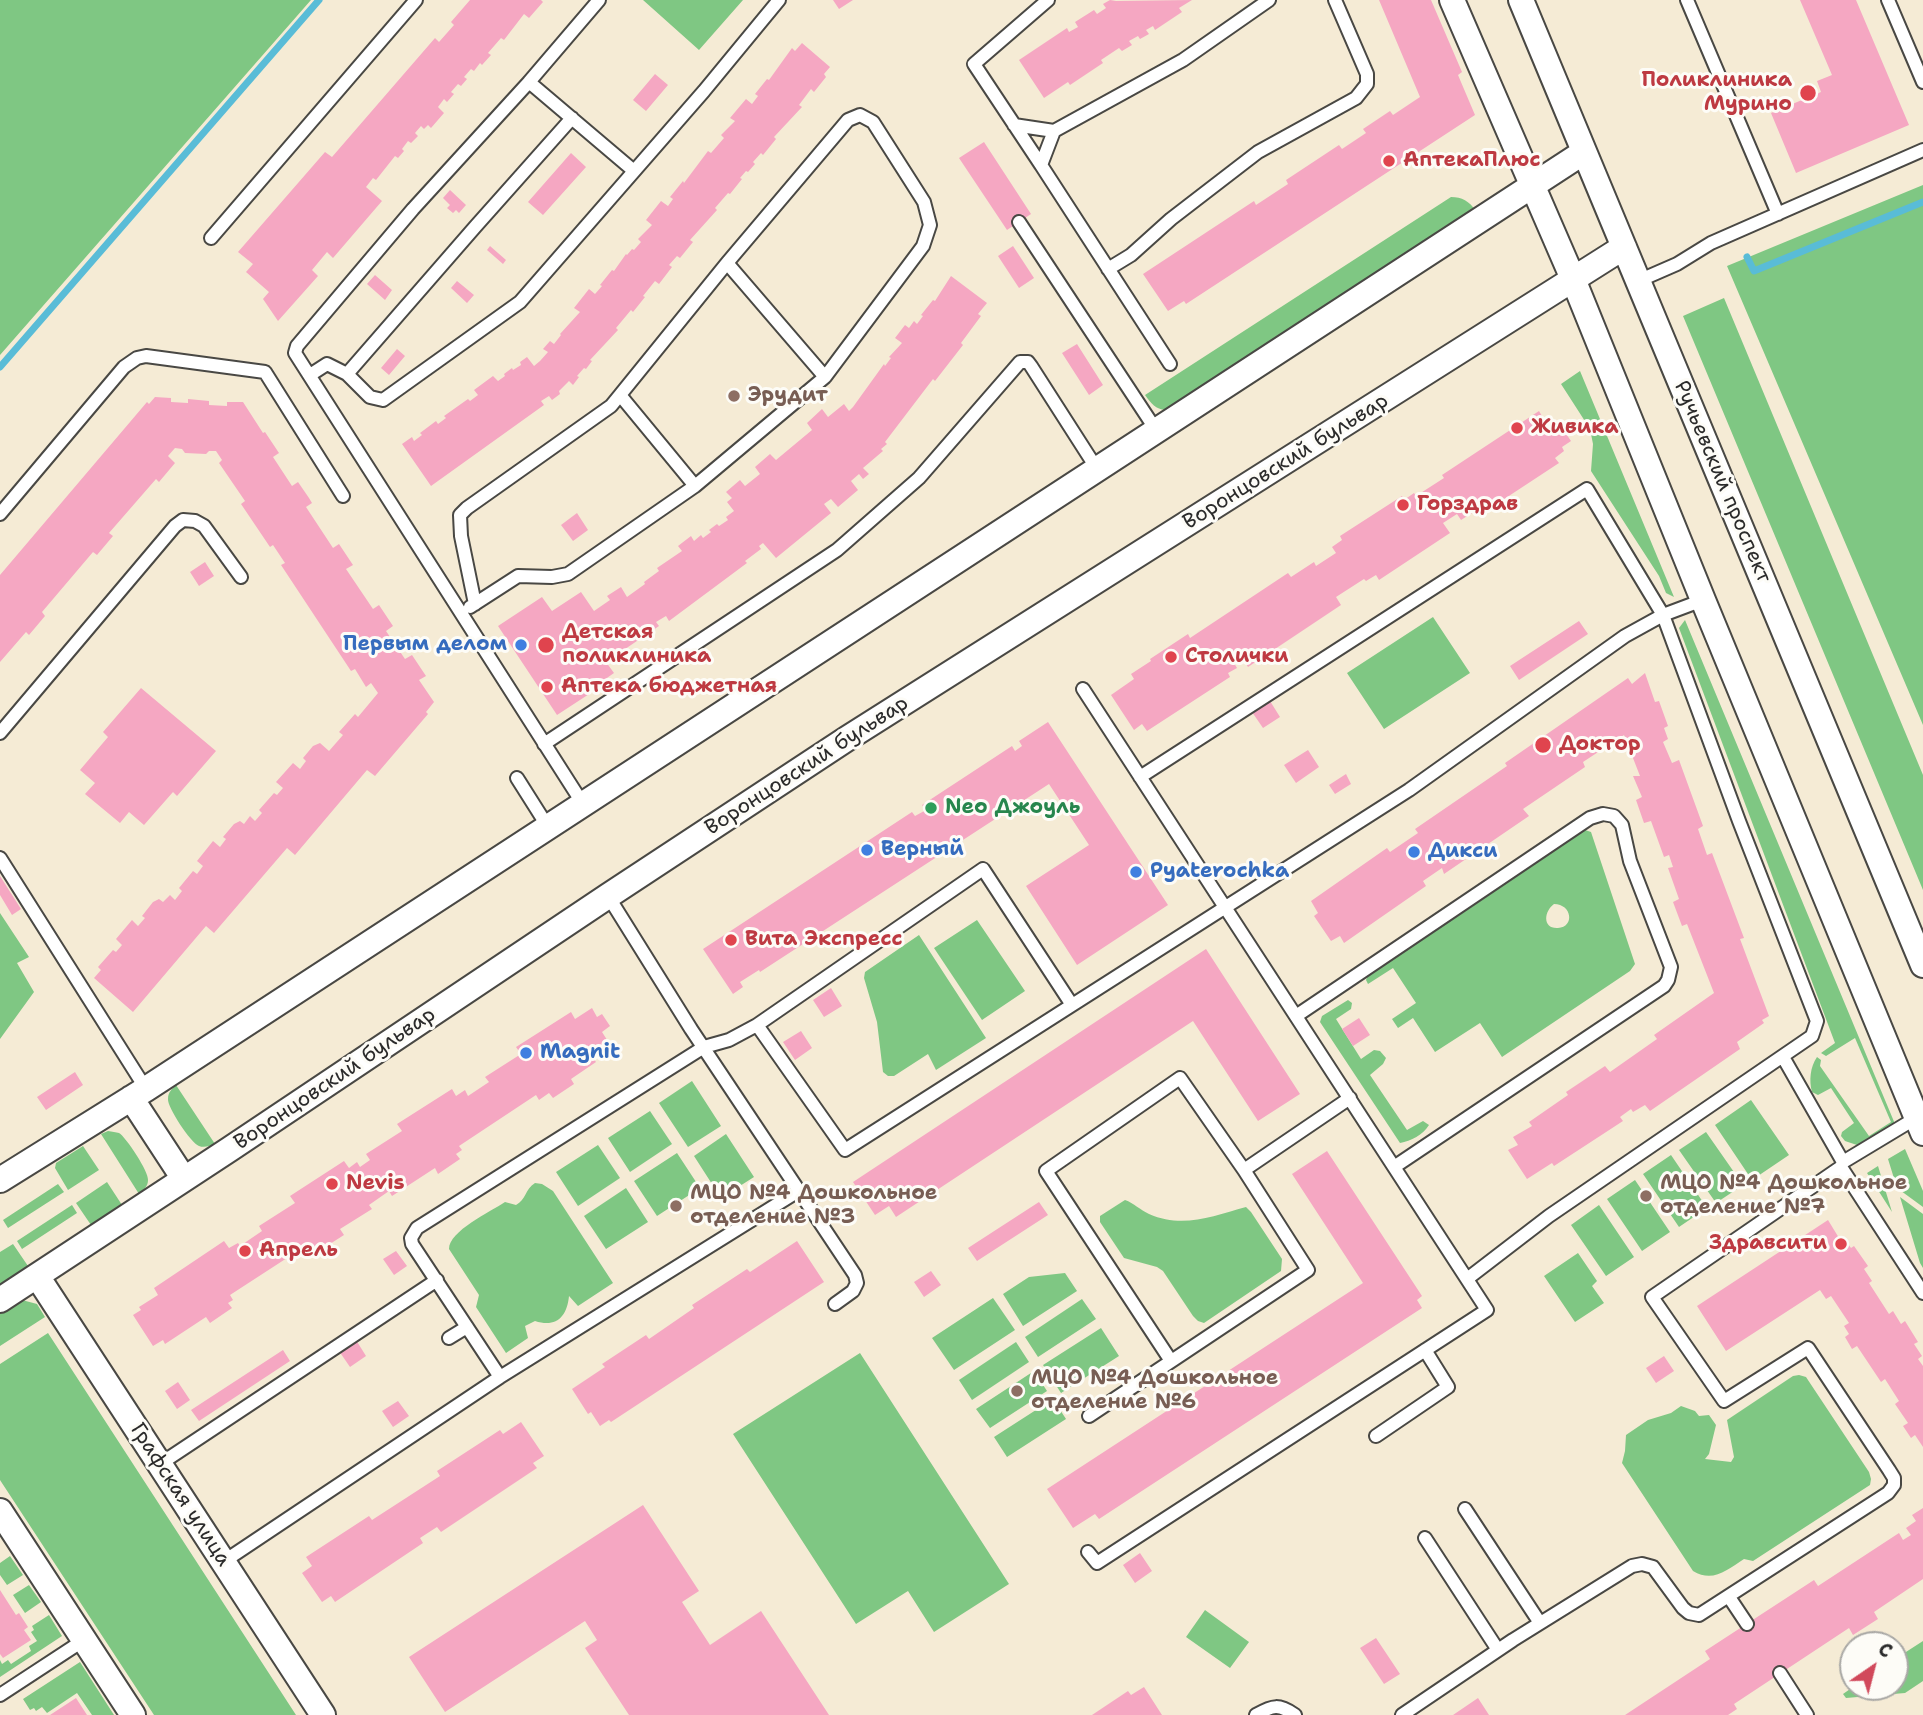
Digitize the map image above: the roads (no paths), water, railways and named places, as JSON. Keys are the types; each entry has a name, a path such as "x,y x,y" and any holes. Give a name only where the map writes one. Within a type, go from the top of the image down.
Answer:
{"street":[{"path":"1452,0 1573,279 1920,1125"},
{"name":"Ручьевский проспект","path":"1521,0 1923,965"},
{"path":"1,1178 139,1093 1584,152"},
{"name":"Воронцовский бульвар","path":"0,1300 836,746 1624,247"},
{"path":"139,1093 184,1180"},
{"name":"Графская улица","path":"37,1276 323,1715"},
{"path":"0,1511 133,1715"}],"lane":[{"path":"211,238 416,0"},
{"path":"583,804 295,353 297,346 413,209 529,82 599,0"},
{"path":"310,375 327,364 347,374 370,397 383,400 520,302 779,0"},
{"path":"1048,0 974,64 1170,364"},
{"path":"1014,125 1054,131 1183,60 1269,0"},
{"path":"1108,269 1131,254 1171,219 1258,152 1356,98 1367,84 1367,74 1335,0"},
{"path":"1687,0 1778,214"},
{"path":"1888,0 1923,82"},
{"path":"529,82 634,171"},
{"path":"462,613 518,576 552,577 568,573 695,486 825,377 923,246 930,225 924,202 873,121 860,115 848,120 727,262 611,406 460,515 461,536 475,604"},
{"path":"347,374 572,118"},
{"path":"1041,165 1054,131"},
{"path":"1638,281 1676,264 1711,243 1923,150"},
{"path":"1019,222 1156,430"},
{"path":"727,262 825,377"},
{"path":"0,514 124,367 137,358 146,356 265,372 343,496"},
{"path":"544,744 836,550 919,478 1020,362 1028,362 1031,366 1097,469"},
{"path":"620,395 695,486"},
{"path":"1140,777 1587,489 1663,615 1817,1021 1812,1036 1549,1216 1467,1279"},
{"path":"0,733 175,526 183,520 195,521 204,526 241,577"},
{"path":"757,1025 845,1150 1409,790 1625,636 1663,615 1703,600"},
{"path":"1083,689 1487,1310 1097,1563 1088,1552"},
{"path":"517,778 548,827"},
{"path":"1296,1016 1590,818 1603,814 1614,816 1622,825 1630,861 1671,967 1668,980 1664,986 1394,1167"},
{"path":"0,858 139,1093"},
{"path":"500,1377 412,1244 411,1238 417,1228 704,1046 729,1040 757,1025 983,869 1072,1005"},
{"path":"608,896 691,1029 855,1275 857,1283 853,1291 835,1304"},
{"path":"1783,1057 1842,1165 1923,1293"},
{"path":"1089,1416 1308,1270 1244,1170 1180,1078 1046,1171 1171,1361"},
{"path":"1244,1170 1350,1098"},
{"path":"1402,1715 1498,1650 1632,1566 1642,1564 1653,1567 1683,1608 1689,1613 1703,1614 1888,1493 1894,1485 1894,1479 1808,1348 1724,1401 1652,1297 1842,1165 1920,1125"},
{"path":"223,1562 500,1377 800,1190"},
{"path":"160,1464 437,1280"},
{"path":"449,1338 467,1326"},
{"path":"1376,1436 1448,1387 1425,1350"},
{"path":"1465,1508 1540,1623"},
{"path":"1425,1538 1498,1650"},
{"path":"1729,1597 1746,1624"},
{"path":"0,1695 84,1640"},
{"path":"1780,1673 1807,1715"},
{"path":"1256,1715 1273,1706 1284,1707 1295,1715"}],"waterway":[{"path":"0,367 319,0"},
{"path":"1747,257 1754,271 1923,202"}],"place":[{"name":"Поликлиника Мурино","path":"1808,93"},
{"name":"АптекаПлюс","path":"1389,161"},
{"name":"Эрудит","path":"734,396"},
{"name":"Живика","path":"1517,428"},
{"name":"Горздрав","path":"1403,505"},
{"name":"Первым делом","path":"521,645"},
{"name":"Детская поликлиника","path":"546,645"},
{"name":"Столички","path":"1171,657"},
{"name":"Аптека бюджетная","path":"547,687"},
{"name":"Доктор","path":"1543,745"},
{"name":"Neo Джоуль","path":"931,808"},
{"name":"Верный","path":"867,850"},
{"name":"Дикси","path":"1414,852"},
{"name":"Pyaterochka","path":"1136,872"},
{"name":"Вита Экспресс","path":"731,940"},
{"name":"Magnit","path":"526,1053"},
{"name":"Nevis","path":"332,1184"},
{"name":"МЦО №4 Дошкольное отделение №7","path":"1646,1196"},
{"name":"МЦО №4 Дошкольное отделение №3","path":"676,1206"},
{"name":"Здравсити","path":"1841,1244"},
{"name":"Апрель","path":"245,1251"},
{"name":"МЦО №4 Дошкольное отделение №6","path":"1017,1391"}]}
